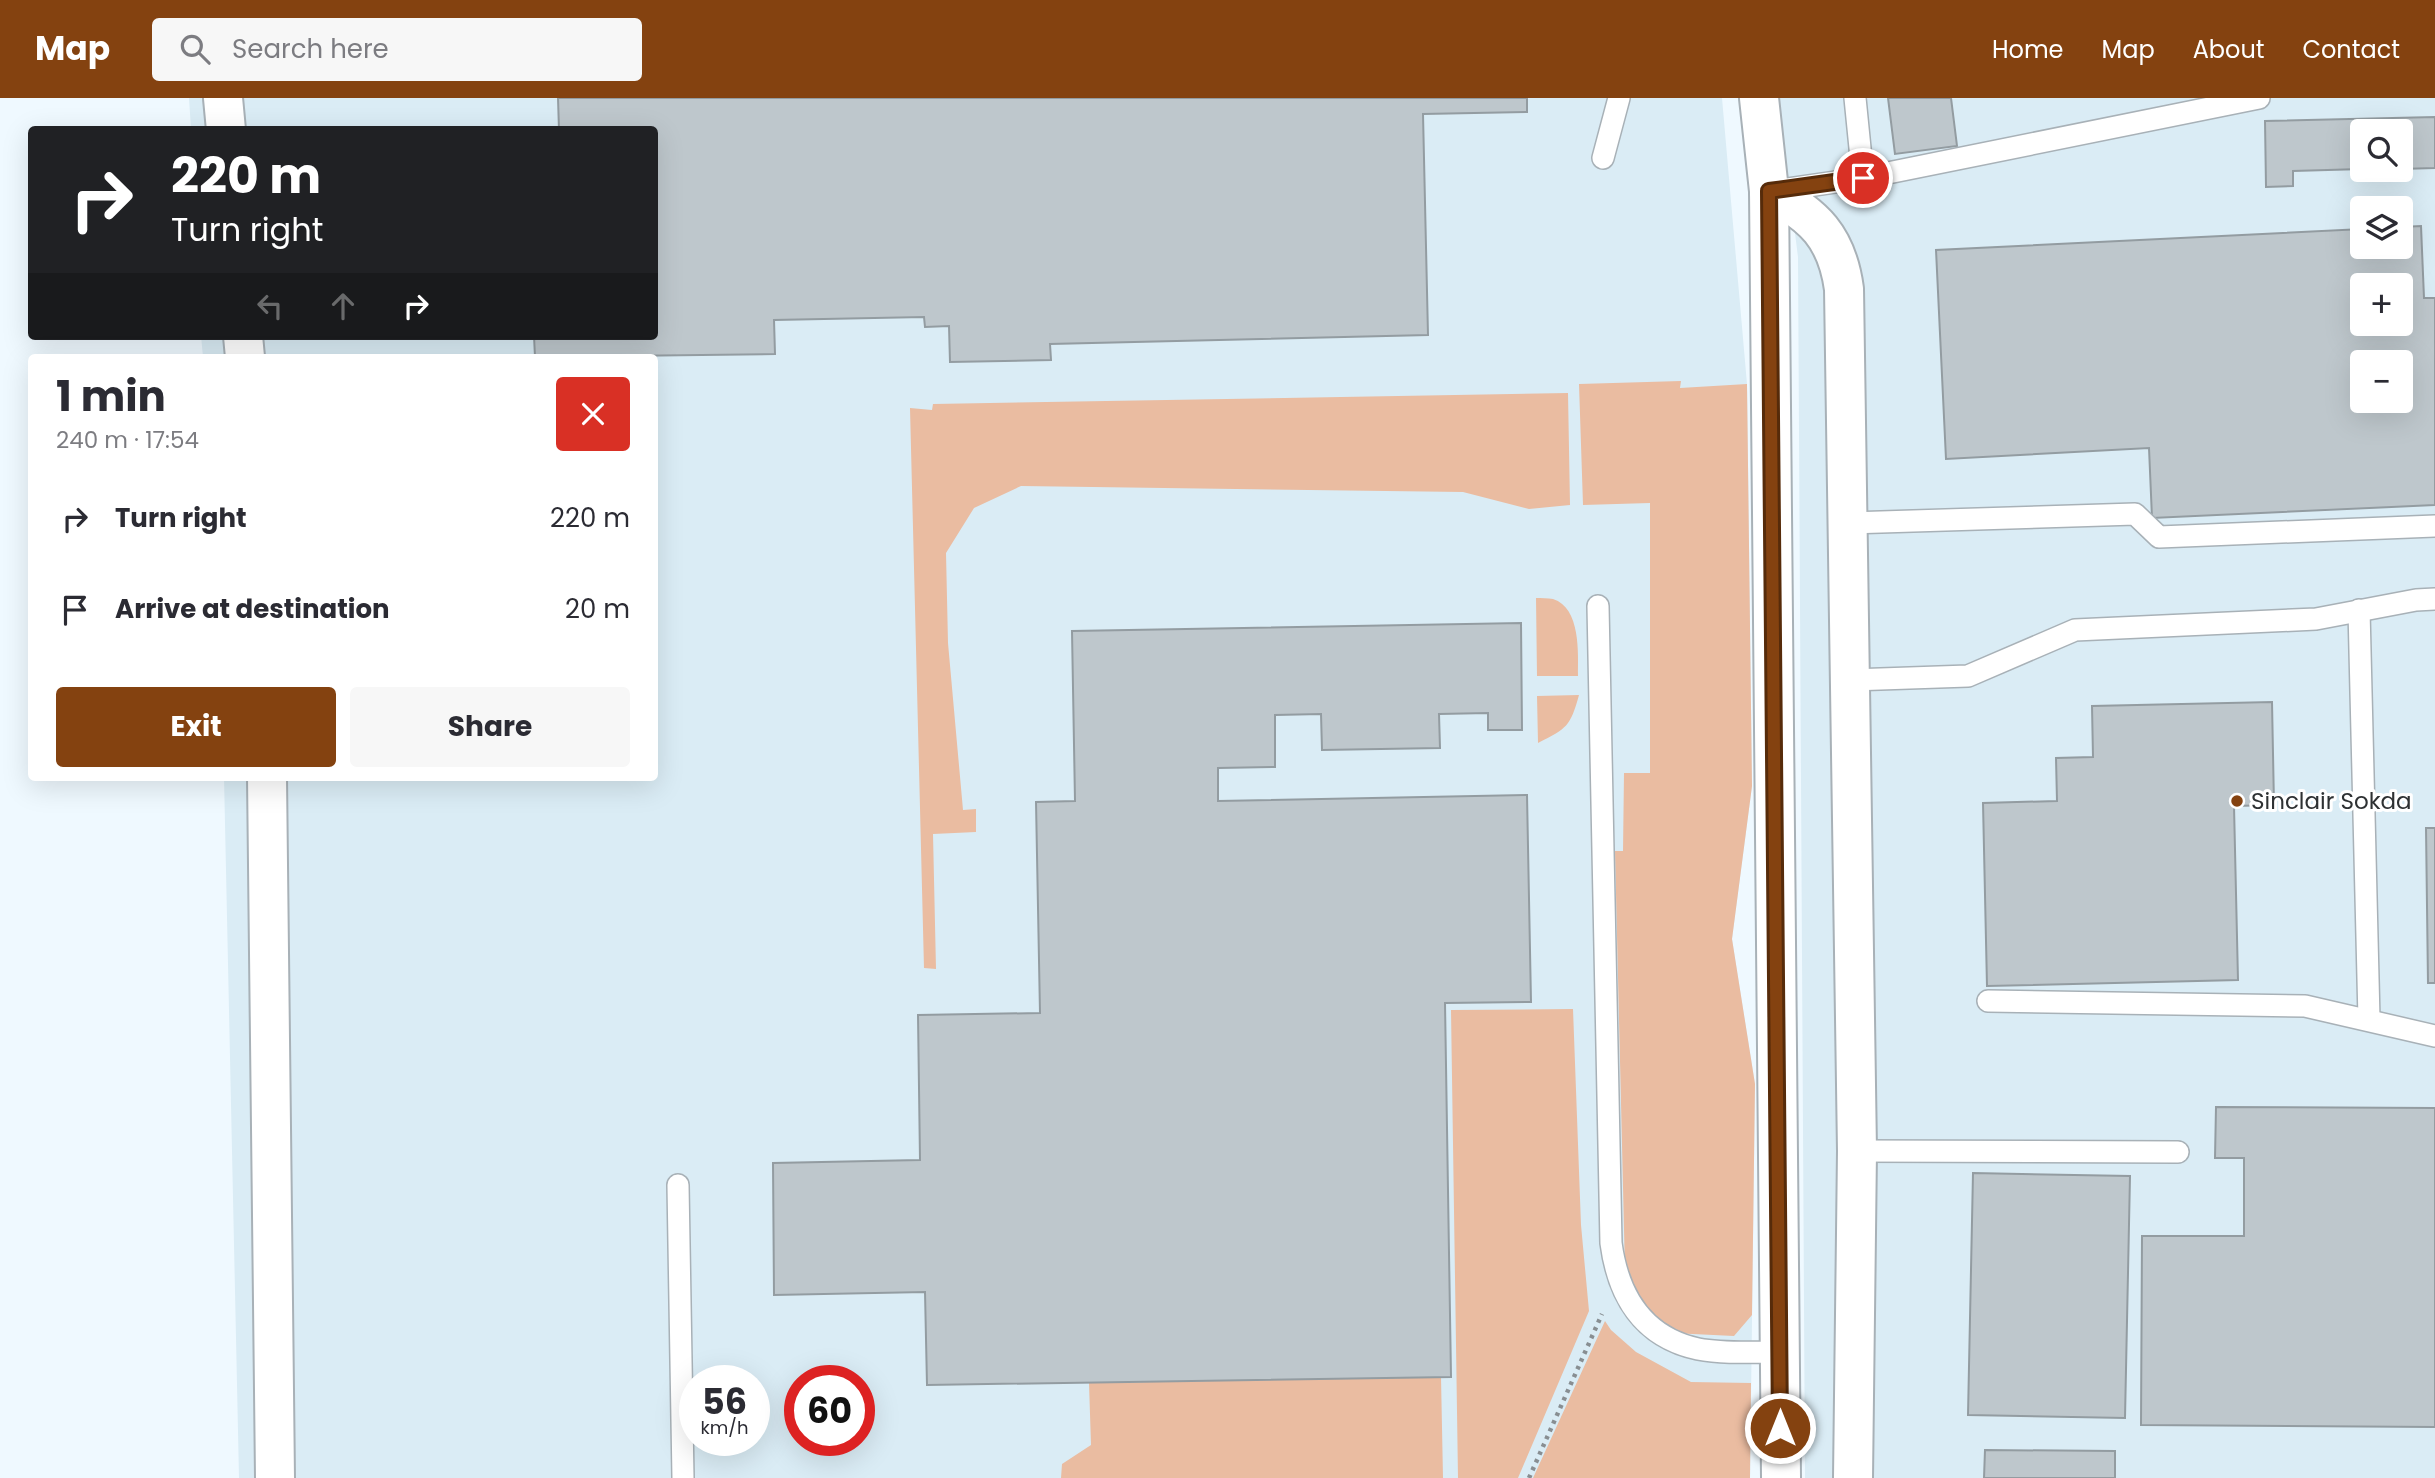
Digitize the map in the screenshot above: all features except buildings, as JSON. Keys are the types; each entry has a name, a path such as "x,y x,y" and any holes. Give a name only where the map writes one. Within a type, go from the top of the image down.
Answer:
{"street":[{"path":"223,98 226,126"},
{"path":"1759,98 1769,191 1781,1478"},
{"path":"1769,191 1795,205 1819,226 1828,238 1841,267 1846,321 1857,1151 1853,1478"},
{"path":"267,781 275,1478"}],"lane":[{"path":"1603,158 1619,98"},
{"path":"1855,98 1863,178"},
{"path":"1769,191 1863,178 2259,98"},
{"path":"1849,523 2134,514 2159,537 2435,526"},
{"path":"1851,680 1968,676 2075,630 2316,619 2416,600 2435,600"},
{"path":"1598,606 1611,1243 1618,1278 1632,1306 1644,1321 1679,1344 1719,1351 1780,1352"},
{"path":"2359,610 2369,1019"},
{"path":"1988,1001 2305,1006 2435,1036"},
{"path":"1857,1151 2178,1152"},
{"path":"678,1185 683,1478"}],"path":[{"path":"1529,1478 1618,1278"}],"shaded area":[{"path":"189,98 1722,98 1747,384 1752,786 1732,939 1755,1084 1750,1478 239,1478 224,781 658,781 658,354 203,354 201,340 658,340 658,126 191,126"},
{"path":"1778,98 2435,98 2435,1478 1805,1478 1798,257"},
{"path":"1681,381 1680,388 1747,384 1752,786 1732,939 1755,1084 1752,1315 1734,1336 1672,1333 1641,1304 1625,1271 1615,851 1623,851 1624,773 1650,773 1650,503 1583,505 1579,384"},
{"path":"1568,393 1570,505 1529,509 1463,492 1021,486 974,508 946,553 948,643 963,810 976,809 976,832 933,834 936,969 924,968 910,408 932,410 933,404"},
{"path":"1536,598 1553,599 1569,612 1576,632 1578,676 1537,676"},
{"path":"1579,695 1566,725 1538,743 1537,696"},
{"path":"1573,1009 1581,1225 1589,1311 1518,1478 1458,1478 1451,1010"},
{"path":"1605,1321 1611,1330 1636,1352 1691,1382 1751,1383 1750,1478 1533,1478"},
{"path":"1441,1377 1443,1478 1061,1478 1062,1464 1091,1445 1089,1383"}],"place":[{"name":"Sinclair Sokda","path":"2237,801"}],"route":[{"path":"1780,1428 1769,191 1863,178"}]}
